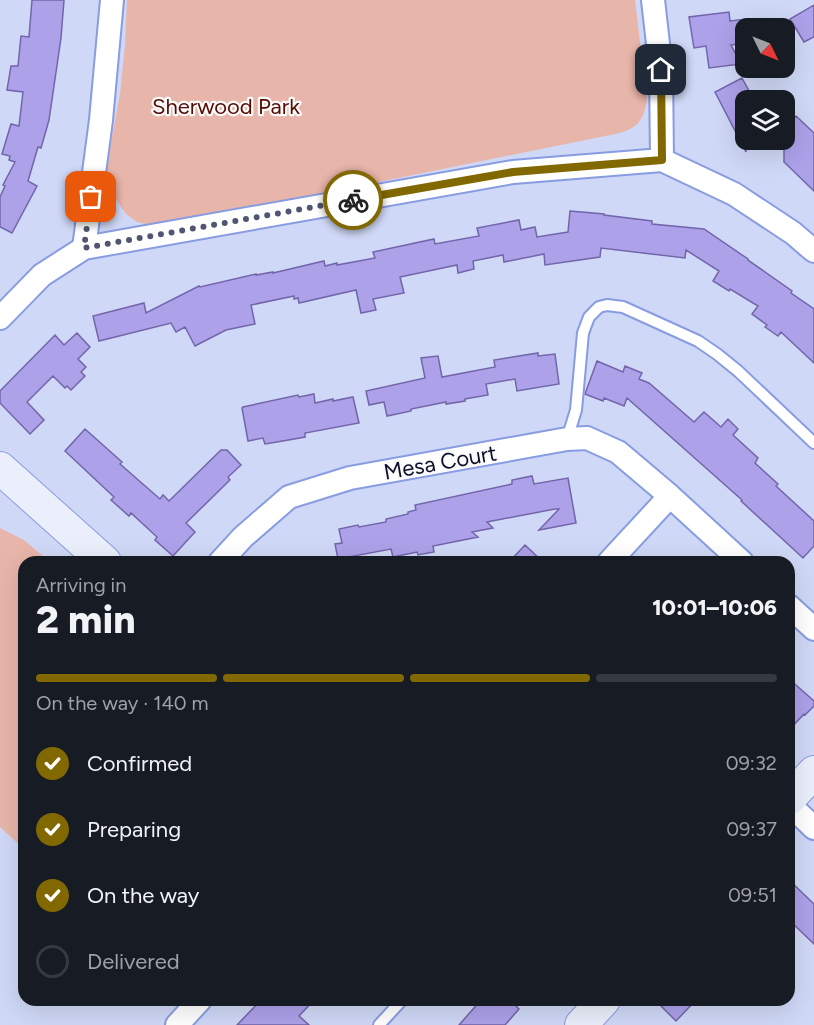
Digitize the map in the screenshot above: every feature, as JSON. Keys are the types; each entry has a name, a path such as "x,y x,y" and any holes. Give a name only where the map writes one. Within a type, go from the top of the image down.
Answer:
{"street":[{"path":"84,248 101,120 112,0"},
{"path":"653,0 661,70 662,160"},
{"path":"0,318 42,275 84,248 513,172 662,160 734,194 794,233 814,251"},
{"name":"Mesa Court","path":"226,556 243,537 289,496 350,478 567,439 587,438 618,452 735,556"},
{"path":"0,468 98,556"},
{"path":"615,556 670,496"},
{"path":"795,612 814,630"},
{"path":"795,793 814,772"},
{"path":"795,810 814,828"},
{"path":"177,1025 194,1006"}],"lane":[{"path":"567,439 576,410 583,333 589,316 599,307 607,305 623,307 698,341 738,371 814,443"},
{"path":"380,1025 397,1006"}],"green space":[{"name":"Sherwood Park","path":"127,0 635,0 647,100 638,123 629,130 615,134 163,226 150,225 137,222 126,214 113,195 106,169 120,94"},
{"path":"0,528 24,540 43,556 18,556 18,844 0,827"}],"building":[{"path":"32,0 64,0 61,38 49,120 28,181 37,186 12,233 0,227 0,197 5,186 3,185 15,162 9,160 10,156 2,154 11,124 19,126 23,92 7,90 11,66 18,66 21,36 29,37"},
{"path":"814,5 814,37 804,42 795,27 795,18 792,18"},
{"path":"729,12 730,21 735,20 735,44 731,45 735,53 735,65 709,68 706,46 694,48 689,17"},
{"path":"742,78 749,90 735,90 735,131 715,92"},
{"path":"795,117 814,133 814,191 784,162 784,150 795,150"},
{"path":"570,211 652,221 652,224 704,229 814,309 814,363 781,332 778,336 752,314 758,306 713,281 719,271 686,250 685,258 601,248 600,257 545,265 544,254 504,262 503,255 473,261 474,269 458,273 457,265 400,277 404,293 373,299 376,310 361,313 356,290 299,303 298,298 294,299 294,296 251,305 255,324 226,330 195,346 185,327 176,332 171,323 99,341 93,316 144,303 146,313 199,286 324,261 325,266 375,258 373,252 434,239 435,244 479,236 477,228 519,220 521,230 535,227 537,237 568,232"},
{"path":"77,333 90,347 78,359 86,367 81,372 85,376 71,390 67,386 65,388 53,376 27,402 44,420 30,434 0,403 0,391 55,335 64,345"},
{"path":"538,353 538,356 555,354 559,384 517,391 515,379 486,384 488,395 411,409 411,411 387,416 384,402 369,405 366,391 425,378 421,358 438,356 442,377 495,367 494,360"},
{"path":"597,361 623,372 625,366 642,373 639,379 649,383 694,422 704,412 721,427 728,419 738,429 733,435 758,458 755,463 814,521 814,546 803,558 742,500 627,398 624,406 585,394"},
{"path":"314,394 315,403 353,397 359,423 305,433 305,437 265,444 263,438 248,441 243,407 298,395 299,397"},
{"path":"85,429 160,499 163,495 169,501 221,450 227,450 241,465 228,477 230,480 186,523 195,532 173,556 155,540 157,537 131,513 129,516 111,500 114,497 65,451"},
{"path":"532,476 534,484 568,478 576,523 539,530 559,509 555,509 487,522 493,528 472,532 478,537 433,546 434,552 393,556 391,549 354,556 337,556 335,544 342,543 339,529 386,522 386,519 416,510 415,505 512,484 512,480"},
{"path":"525,545 537,556 515,556"},
{"path":"795,684 814,701 814,706 795,724"},
{"path":"795,886 814,904 814,944 795,926"},
{"path":"255,1006 308,1006 299,1016 309,1025 237,1025"},
{"path":"476,1006 516,1006 519,1009 505,1025 459,1025"},
{"path":"661,1006 690,1006 676,1021"}],"way so far":[{"path":"91,197 84,248 353,200"}],"route":[{"path":"353,200 513,172 662,160 661,70"}]}
